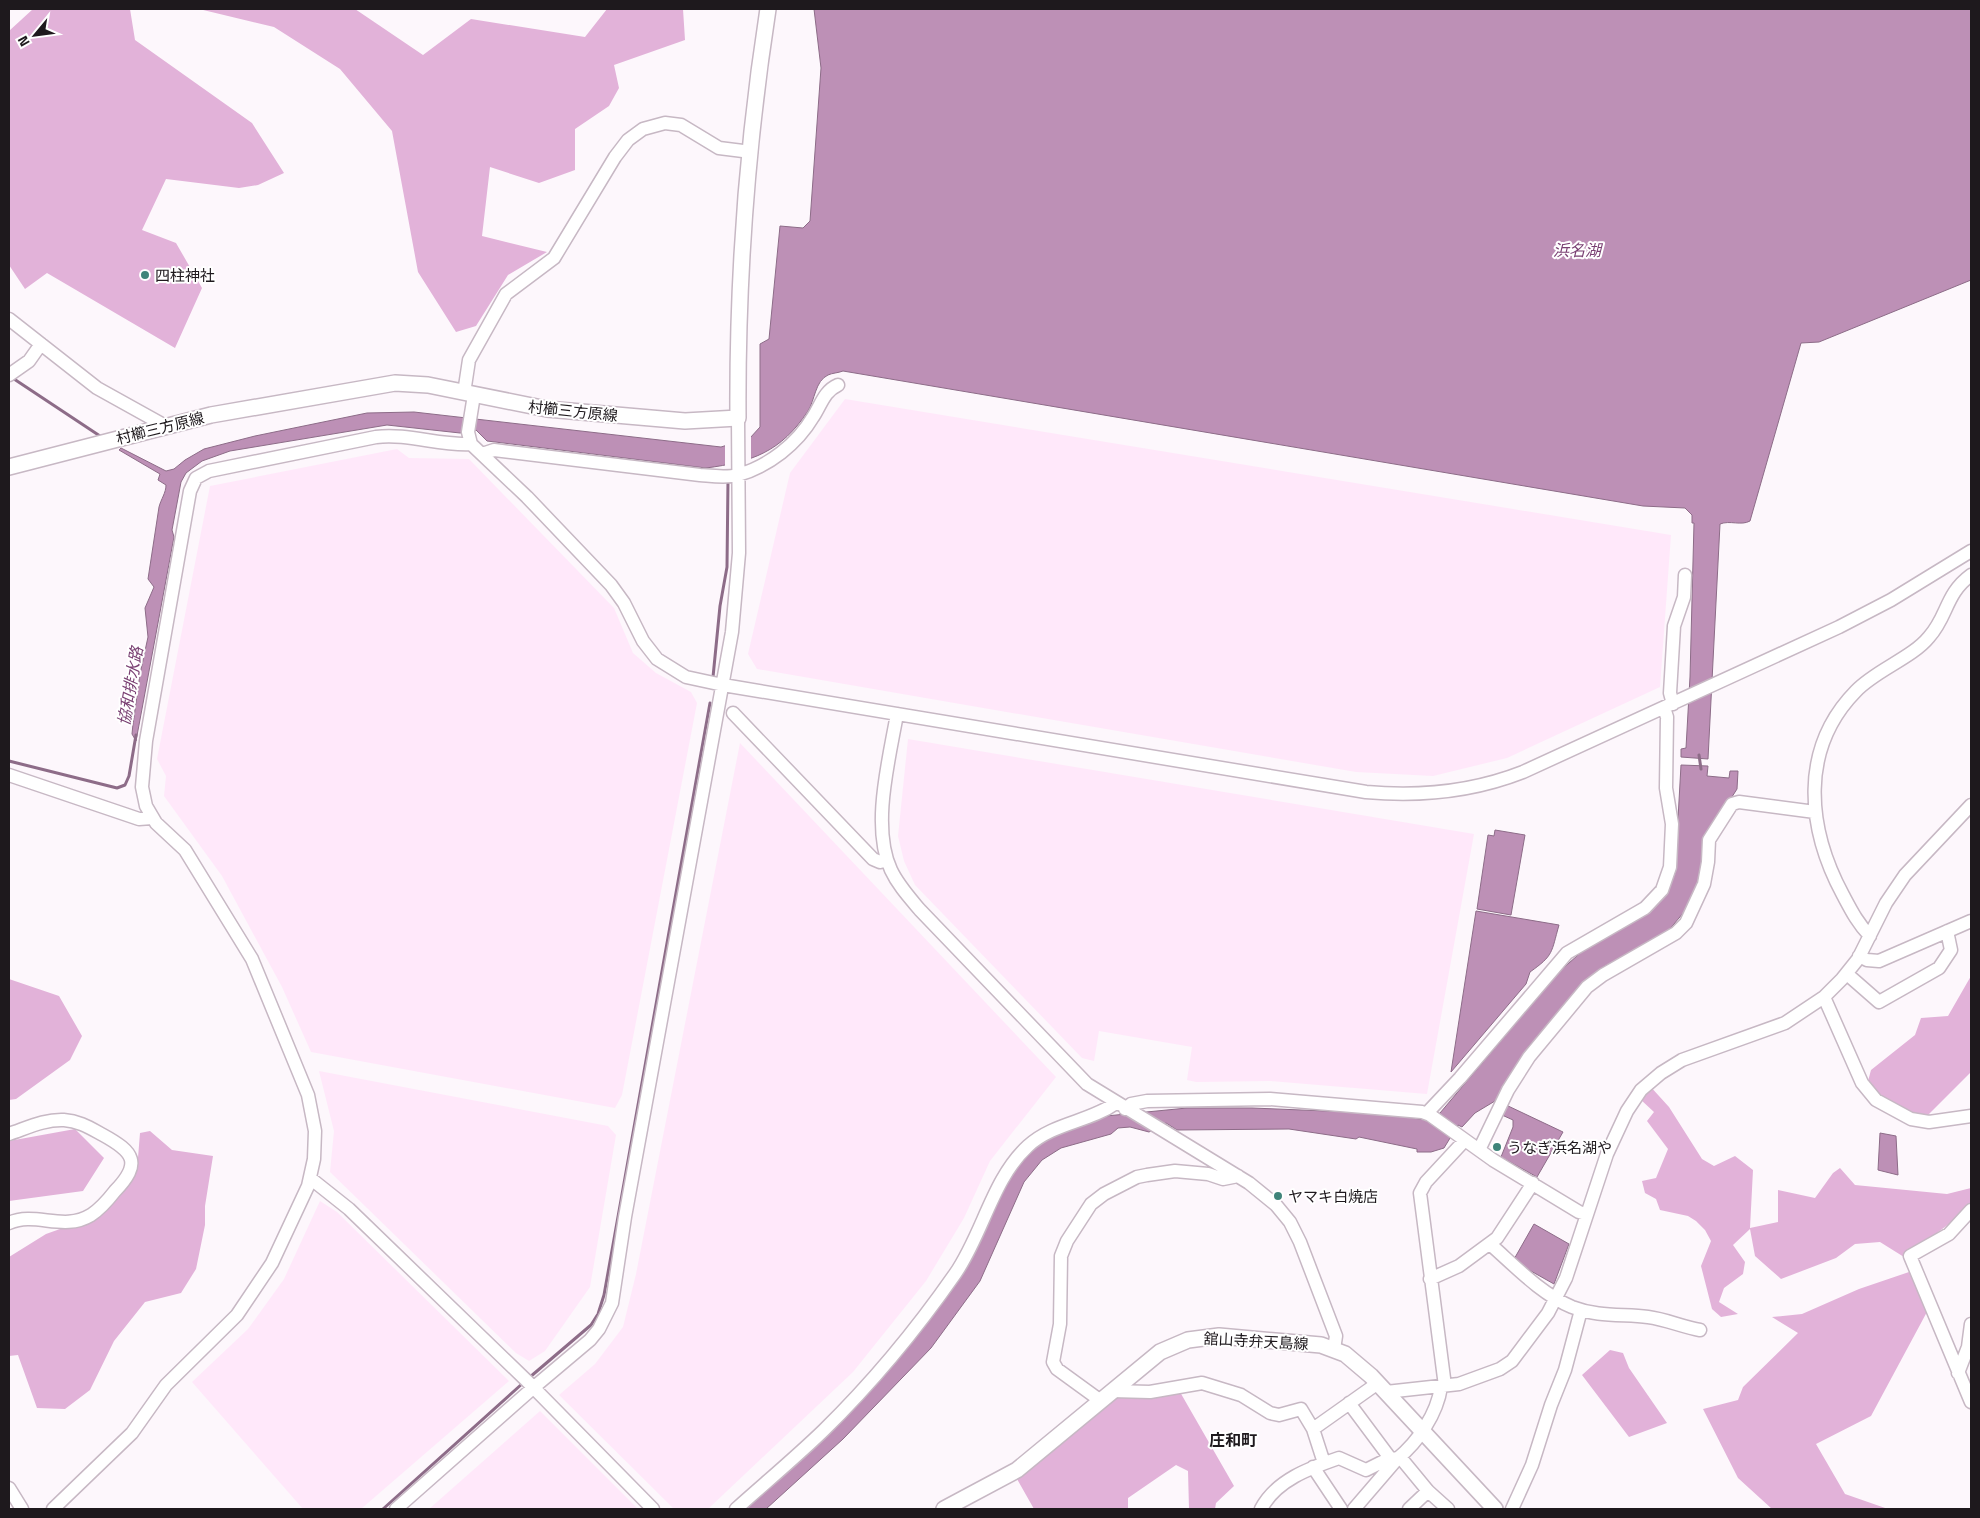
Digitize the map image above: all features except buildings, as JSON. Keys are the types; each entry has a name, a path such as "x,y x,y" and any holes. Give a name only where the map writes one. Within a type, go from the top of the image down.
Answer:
{"main road":[{"path":"738,418 738,302 751,152 768,9"},
{"name":"村櫛三方原線","path":"9,467 162,427 228,412 387,384 420,384 470,397 541,408 674,421 738,418"},
{"name":"舘山寺弁天島線","path":"947,1509 1018,1470 1160,1352 1196,1338 1236,1337 1303,1343 1334,1349 1352,1359 1382,1388 1495,1509"}],"street":[{"path":"751,152 719,148 681,125 665,123 643,129 628,140 615,157 554,258 506,294 469,360 470,438 482,454 527,497 611,584 624,603 643,641 657,658 686,677 723,685 1338,788 1410,795 1453,792 1510,777 1718,683 1858,617 1971,551"},
{"path":"9,319 97,388 160,423 162,427"},
{"path":"12,373 28,361 41,344"},
{"path":"482,454 494,450 724,477 765,463 789,446 808,425 825,395 838,385"},
{"path":"396,1509 590,1340 603,1322 612,1303 625,1217 732,632 738,580 738,418"},
{"path":"54,1509 132,1433 166,1385 237,1315 270,1267 310,1178 316,1140 311,1103 256,968 185,850 152,818 143,794 145,749 188,498 196,478 217,469 381,436 460,444 470,438"},
{"path":"1944,567 1956,587"},
{"path":"1428,1114 1567,953 1650,904 1662,890 1670,866 1672,824 1666,788 1667,717 1672,704 1670,693 1674,626 1684,598 1685,575"},
{"path":"1870,936 1860,925 1832,873 1817,829 1815,812 1820,750 1824,736 1840,710 1863,684 1929,638 1956,587 1971,575"},
{"path":"733,713 872,859 880,862 887,860"},
{"path":"897,714 881,823 887,860 898,883 920,910 1080,1078 1124,1108 1238,1176 1267,1197 1290,1222 1336,1336 1334,1349"},
{"path":"9,775 139,819 152,818"},
{"path":"1478,1150 1508,1090 1529,1057 1587,987 1597,978 1683,927 1704,884 1708,862 1708,840 1732,804 1738,802 1815,812"},
{"path":"1314,1429 1349,1403 1382,1388 1443,1387 1473,1379 1506,1365 1517,1355 1543,1320 1570,1269 1600,1172 1631,1104 1647,1084 1671,1066 1688,1057 1785,1023 1824,997 1847,974 1859,956 1886,903 1905,874 1971,805"},
{"path":"1859,956 1867,960 1879,961 1971,921"},
{"path":"1847,974 1879,1002 1939,968 1951,950 1947,931"},
{"path":"1824,997 1862,1083 1876,1100 1898,1113 1917,1120 1929,1122 1971,1116"},
{"path":"736,1509 823,1431 889,1361 926,1315 961,1265 1004,1177 1022,1152 1047,1133 1103,1112 1147,1101 1270,1099 1387,1107 1428,1114 1478,1150 1579,1212 1586,1214"},
{"path":"9,1134 47,1121 75,1121 120,1144 129,1153 132,1164 125,1181 100,1208 82,1220 62,1224 29,1219 9,1223"},
{"path":"1354,1509 1396,1458 1422,1431 1438,1404 1443,1387 1420,1193 1426,1182 1462,1138"},
{"path":"1238,1176 1223,1179 1208,1174 1176,1171 1142,1176 1097,1198 1081,1217 1061,1256 1060,1324 1053,1362 1057,1369 1106,1396 1202,1384 1242,1396 1270,1413 1279,1415 1301,1408 1314,1429 1318,1465 1341,1509"},
{"path":"310,1178 349,1209 533,1388 653,1509"},
{"path":"1430,1279 1459,1266 1490,1244 1502,1232 1533,1183"},
{"path":"1971,1210 1949,1234 1910,1256 1958,1373 1968,1388 1971,1402"},
{"path":"1490,1244 1518,1269 1556,1298 1581,1310 1613,1316 1649,1317 1700,1330"},
{"path":"1512,1509 1532,1465 1551,1405 1565,1370 1581,1310"},
{"path":"1958,1373 1968,1347 1971,1324"},
{"path":"1349,1403 1396,1458 1448,1509"},
{"path":"1263,1508 1286,1481 1318,1465 1339,1458 1366,1470 1396,1458"},
{"path":"9,1488 22,1509"},
{"path":"1409,1509 1428,1491"}],"shaded area":[{"path":"33,9 130,9 135,40 252,123 284,173 258,185 239,188 166,179 142,230 176,243 202,288 175,348 47,273 25,289 9,265 9,31"},
{"path":"199,9 355,9 423,55 471,19 585,37 607,9 683,9 685,40 614,65 619,88 609,106 575,129 575,170 539,183 490,167 482,236 547,252 508,275 476,326 456,332 418,272 392,131 340,69 274,27"},
{"path":"845,399 1671,535 1660,687 1507,758 1433,776 1356,772 757,669 748,654 790,473"},
{"path":"397,449 409,458 469,459 614,608 633,653 656,673 691,692 697,703 622,1095 615,1108 311,1052 282,987 222,876 164,796 166,776 157,759 210,486"},
{"path":"908,739 1474,834 1427,1094 1270,1081 1196,1082 1187,1080 1192,1047 1099,1031 1094,1061 1082,1058 915,885 904,861 898,836"},
{"path":"740,743 1056,1077 990,1161 964,1218 926,1281 853,1372 708,1509 674,1509 559,1395 595,1364 623,1327 636,1274"},
{"path":"1971,976 1971,1072 1927,1116 1898,1115 1867,1085 1871,1070 1915,1035 1921,1018 1948,1016"},
{"path":"9,979 59,996 82,1036 70,1060 16,1099 9,1100"},
{"path":"319,1071 608,1126 616,1135 590,1287 545,1351 529,1361 516,1353 330,1172 334,1131"},
{"path":"1649,1085 1669,1107 1702,1159 1714,1166 1735,1156 1753,1170 1750,1228 1778,1222 1778,1190 1815,1198 1833,1173 1840,1168 1855,1185 1947,1194 1971,1188 1971,1203 1949,1224 1904,1257 1880,1242 1855,1244 1836,1258 1781,1279 1755,1256 1750,1229 1733,1245 1745,1262 1743,1274 1724,1288 1719,1302 1738,1314 1721,1317 1712,1309 1701,1266 1711,1241 1705,1230 1688,1216 1660,1210 1656,1199 1645,1193 1642,1181 1656,1178 1668,1149 1647,1121 1654,1112 1640,1099"},
{"path":"75,1129 104,1158 83,1191 9,1201 9,1141"},
{"path":"150,1131 172,1150 213,1156 205,1206 205,1225 196,1269 181,1293 145,1302 114,1341 90,1390 65,1409 37,1408 18,1355 9,1356 9,1257 46,1234 91,1218 118,1193 137,1170 140,1133"},
{"path":"320,1201 337,1212 509,1381 361,1509 303,1509 192,1382 248,1329 284,1279"},
{"path":"1909,1272 1928,1310 1871,1416 1816,1444 1845,1494 1888,1509 1772,1509 1738,1478 1703,1409 1738,1400 1743,1387 1798,1333 1772,1317 1802,1314 1859,1289"},
{"path":"1610,1350 1623,1353 1629,1368 1667,1423 1629,1437 1582,1375"},
{"path":"1180,1392 1234,1486 1216,1503 1215,1509 1189,1509 1188,1471 1176,1465 1128,1498 1128,1509 1034,1509 1017,1479 1115,1398"},
{"path":"540,1411 638,1509 429,1509"}],"water":[{"name":"浜名湖","path":"814,9 1971,9 1971,280 1819,342 1801,343 1750,521 1720,524 1708,759 1681,757 1681,749 1686,748 1690,677 1694,523 1692,523 1692,515 1685,508 1643,506 843,371 830,374 820,382 808,411 798,425 776,445 764,453 722,466 706,468 487,441 476,430 460,433 387,425 230,451 202,461 186,473 181,482 172,530 174,537 136,741 132,734 133,724 140,674 148,637 145,608 154,587 148,579 159,507 166,485 158,480 160,474 119,450 121,448 166,471 174,469 204,449 255,436 367,413 414,412 721,447 750,438 760,427 760,344 769,339 780,226 803,228 810,221 821,68"},
{"path":"1681,765 1708,766 1707,776 1729,778 1730,771 1738,771 1737,789 1705,839 1701,872 1695,893 1684,912 1669,930 1652,942 1603,967 1587,980 1529,1046 1495,1101 1475,1113 1462,1127 1458,1125 1444,1148 1431,1152 1417,1152 1417,1149 1359,1137 1356,1139 1289,1129 1177,1130 1166,1123 1149,1132 1130,1127 1118,1128 1111,1134 1061,1148 1042,1160 1024,1182 980,1281 931,1348 843,1439 766,1509 744,1509 937,1308 966,1269 1013,1171 1024,1156 1049,1138 1106,1116 1187,1108 1252,1108 1351,1112 1426,1120 1440,1113 1560,971 1587,947 1658,903 1669,889 1675,873"},
{"path":"1495,830 1525,835 1511,915 1477,909 1488,835 1494,836"},
{"path":"1476,911 1559,925 1553,948 1548,957 1530,972 1526,984 1451,1072"},
{"path":"1506,1105 1563,1132 1537,1177 1501,1157 1513,1127 1513,1120 1502,1115"},
{"path":"1880,1133 1896,1136 1898,1175 1878,1170"},
{"path":"1534,1224 1569,1244 1554,1284 1513,1261"}],"pier":[{"path":"751,434 751,463 725,468 725,442"}],"waterway":[{"path":"11,377 103,438"},
{"path":"713,677 720,606 727,567 728,480"},
{"path":"530,1377 591,1325 598,1314 604,1295 710,703"},
{"name":"協和排水路","path":"9,761 117,788 125,785 129,776 136,735"},
{"path":"1699,755 1701,769"},
{"path":"383,1509 523,1383"}],"place":[{"name":"四柱神社","path":"145,275"},
{"name":"うなぎ浜名湖や","path":"1497,1147"},
{"name":"ヤマキ白焼店","path":"1278,1196"}],"district":[{"name":"庄和町","path":"1233,1440"}]}
